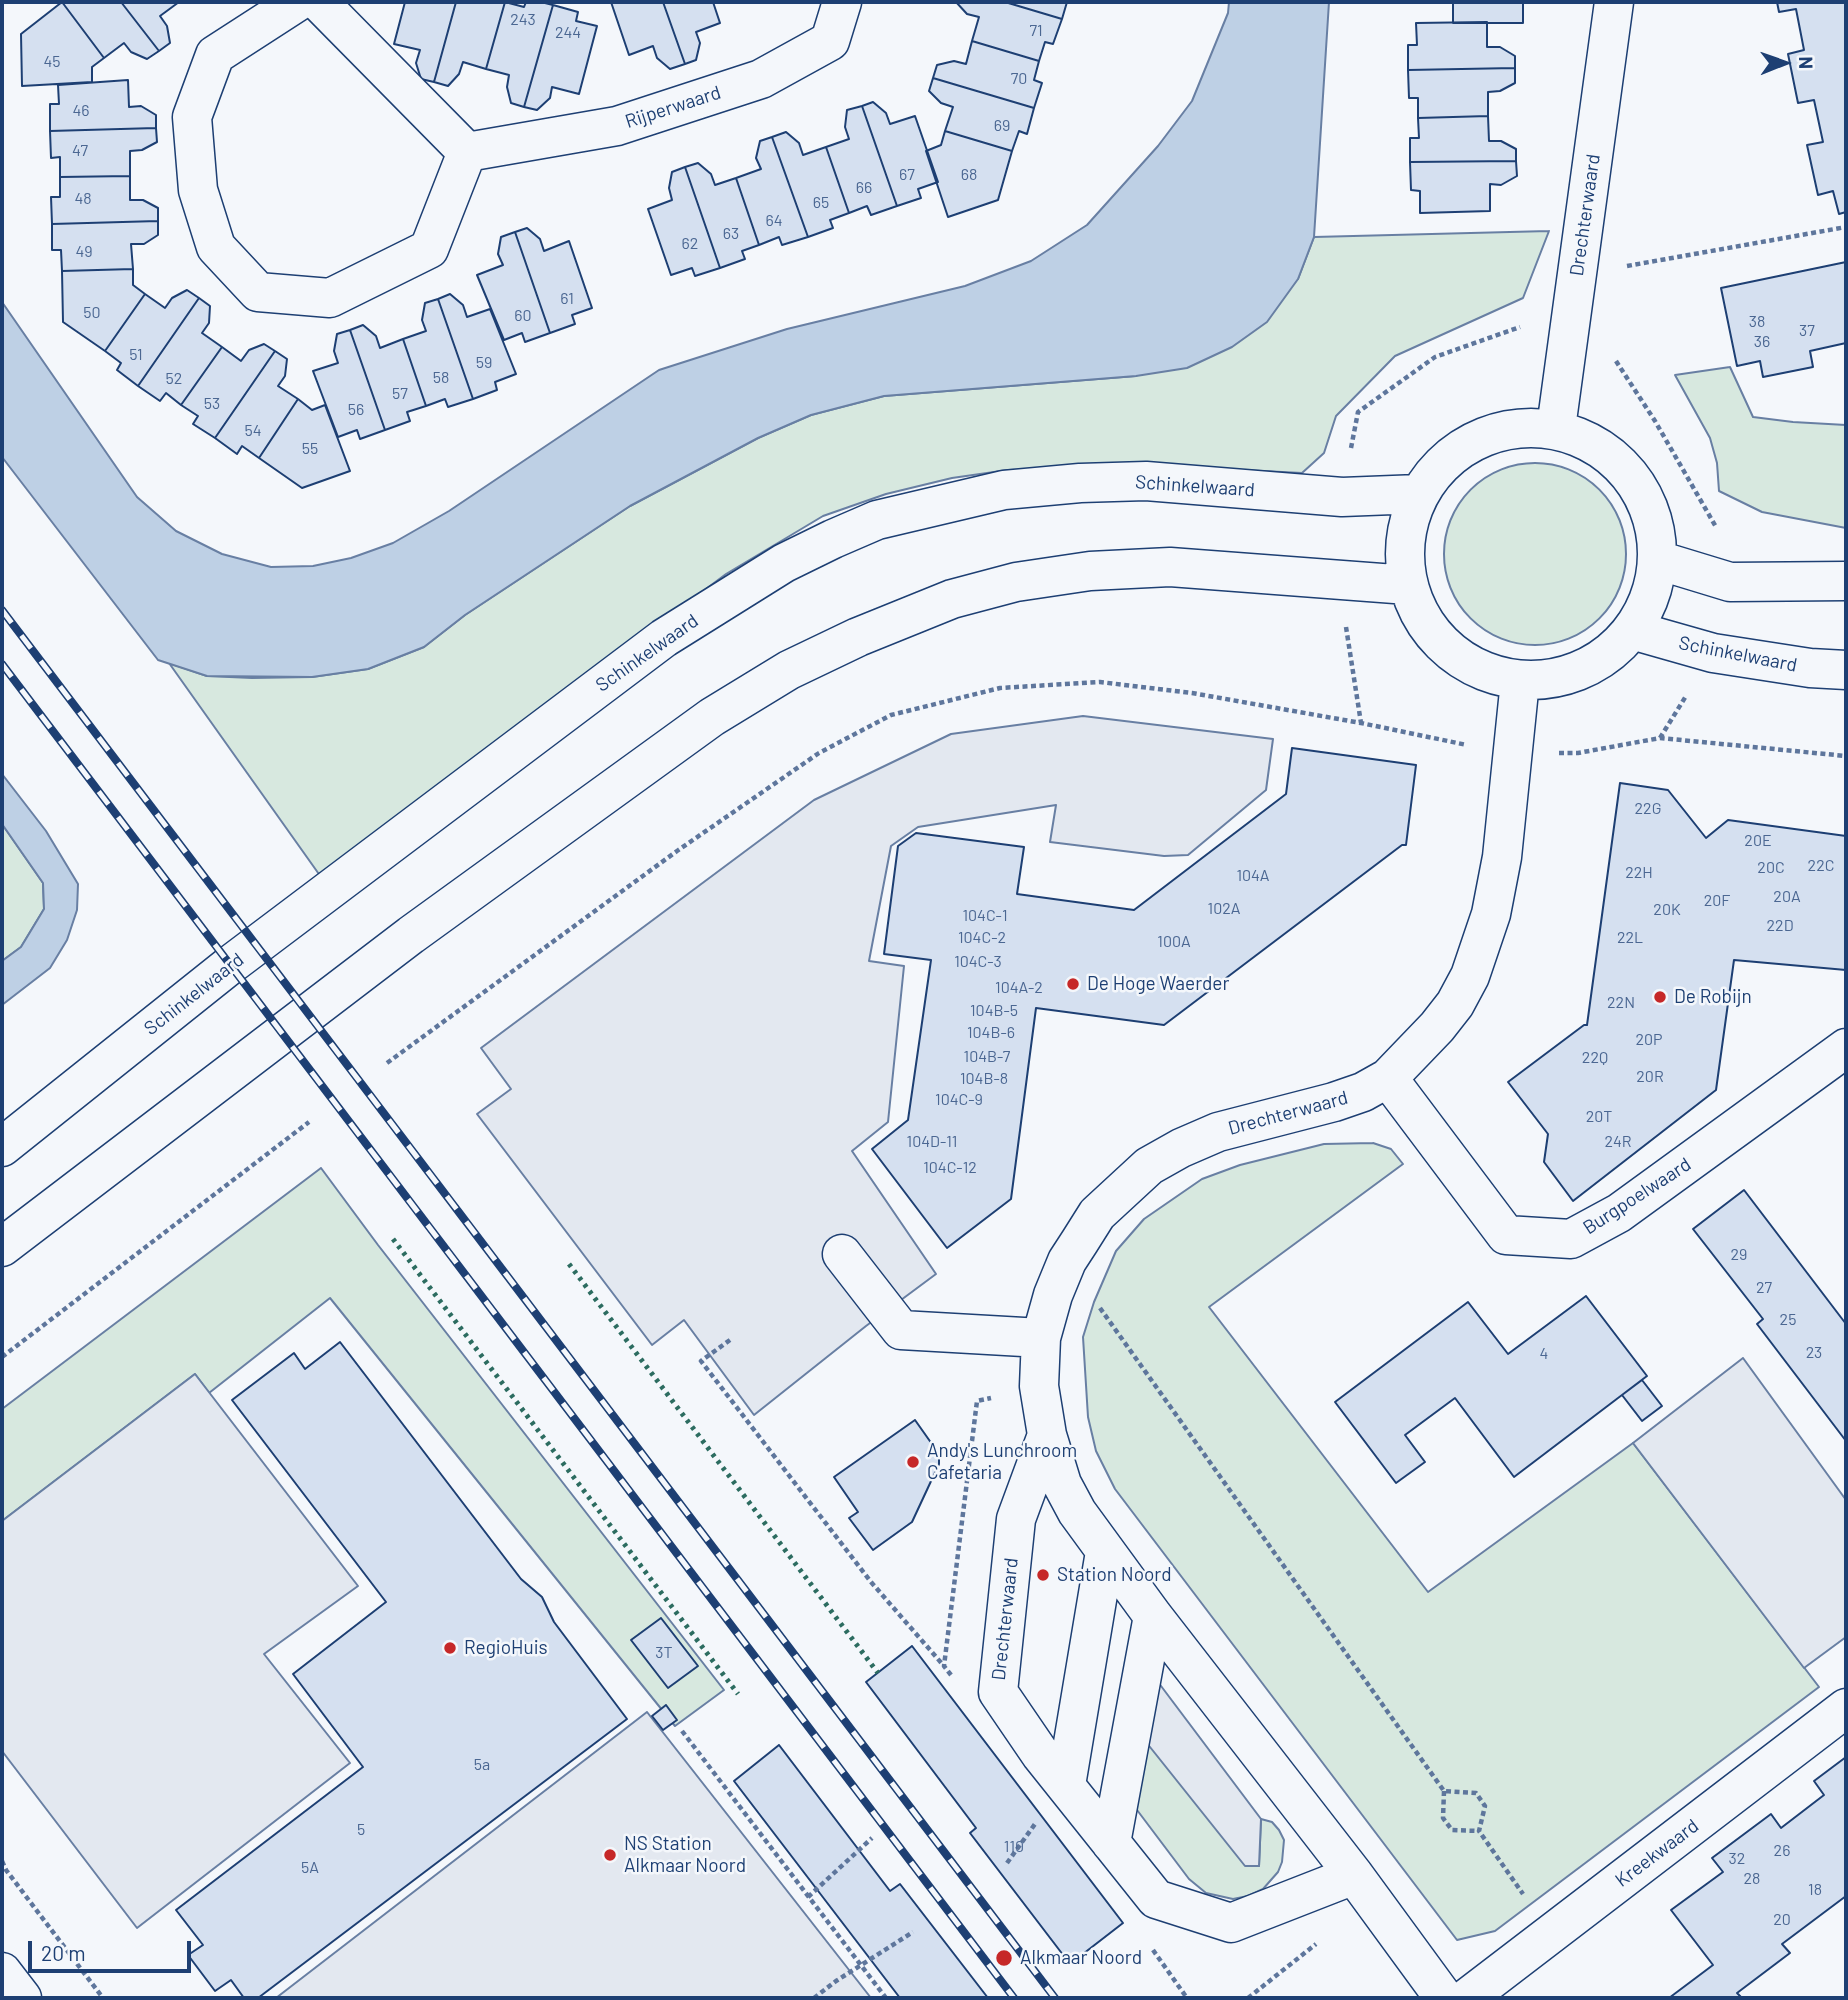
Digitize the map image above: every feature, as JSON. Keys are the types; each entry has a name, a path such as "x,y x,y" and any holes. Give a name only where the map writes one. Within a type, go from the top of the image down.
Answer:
{"street":[{"path":"297,2 215,55 192,117 198,190 216,247 258,292 330,298 429,249 467,152 320,2"},
{"name":"Rijperwaard","path":"467,152 617,125 761,79 830,40 842,2"},
{"name":"Drechterwaard","path":"1556,428 1614,2"},
{"path":"1556,428 1578,436 1605,451 1642,495 1656,527 1661,561 1657,587 1647,610 1632,631 1598,662 1556,678 1520,681 1491,676 1466,663 1448,649 1420,616 1408,585 1404,558 1407,531 1419,494 1452,454 1499,430 1556,428"},
{"name":"Schinkelwaard","path":"2,1147 230,965 664,638 784,563 833,539 877,520 1004,490 1080,483 1146,481 1342,497 1419,494"},
{"path":"1661,561 1730,582 1846,582"},
{"path":"2,1247 411,935 712,717 789,670 858,637 952,599 1016,582 1090,571 1170,567 1408,585"},
{"name":"Schinkelwaard","path":"1632,631 1713,653 1810,668 1846,670"},
{"name":"Drechterwaard","path":"1444,1998 1363,1887 1153,1616 1077,1512 1062,1484 1047,1436 1040,1386 1041,1338 1053,1295 1067,1261 1097,1214 1149,1166 1218,1132 1363,1092 1388,1078 1455,1004 1482,946 1491,914 1502,857 1520,681"},
{"name":"Burgpoelwaard","path":"1388,1078 1506,1235 1571,1239 1619,1213 1846,1048"},
{"path":"842,1254 901,1330 1041,1338"},
{"name":"Drechterwaard","path":"1047,1436 1016,1519 998,1692 1066,1785 1156,1899 1231,1923 1363,1887"},
{"path":"1066,1785 1105,1552"},
{"path":"1111,1843 1153,1616"},
{"name":"Kreekwaard","path":"1467,1998 1846,1708"},
{"path":"2,1972 22,1998"}],"path":[{"path":"1577,275 1846,226"},
{"path":"1344,617 1361,723"},
{"path":"387,1063 677,851 808,760 891,715 1000,688 1100,682 1192,693 1457,743"},
{"path":"1660,738 1690,690"},
{"path":"1562,753 1660,738 1846,756"},
{"path":"2,1357 309,1122"},
{"path":"1067,1261 1444,1791 1443,1818 1452,1830 1479,1831"},
{"path":"730,1340 701,1361 871,1582 944,1666"},
{"path":"682,1731 886,1998"},
{"path":"1444,1791 1476,1793 1485,1806 1479,1831 1551,1934"},
{"path":"1007,1863 1042,1815"},
{"path":"808,1897 872,1838"},
{"path":"2,1861 6,1870 103,1998"},
{"path":"1248,1998 1363,1887"},
{"path":"814,1998 913,1932"}],"shaded area":[{"path":"1549,231 1523,298 1395,356 1336,416 1324,453 1302,473 1162,466 1008,470 952,478 886,494 823,516 726,574 321,877 169,663 207,676 252,678 312,677 368,669 424,647 465,615 630,506 758,438 811,415 884,396 1136,376 1298,279 1314,237"},
{"path":"1730,367 1753,417 1846,425 1846,528 1762,512 1719,491 1717,463 1710,438 1675,375"},
{"path":"1535,463 1570,470 1599,490 1619,519 1626,554 1619,589 1599,618 1570,638 1535,645 1500,638 1471,618 1451,589 1444,554 1451,519 1471,490 1500,470"},
{"path":"1083,716 1273,739 1266,790 1188,855 1164,856 1050,842 1056,805 918,827 891,846 869,961 904,966 888,1122 852,1151 936,1274 754,1415 684,1320 652,1345 477,1114 511,1089 481,1048 814,800 951,734"},
{"path":"2,824 43,883 44,909 21,947 2,961"},
{"path":"1373,1143 1391,1149 1403,1164 1209,1307 1428,1592 1633,1443 1819,1687 1495,1931 1457,1940 1115,1489 1096,1451 1088,1417 1083,1337 1094,1302 1116,1251 1144,1219 1202,1179 1240,1165 1324,1144"},
{"path":"321,1168 724,1690 675,1726 330,1298 209,1393 195,1374 2,1521 2,1409"},
{"path":"1743,1358 1846,1500 1846,1637 1804,1668 1633,1443"},
{"path":"195,1374 358,1586 264,1654 350,1763 137,1928 2,1751 2,1521"},
{"path":"1152,1674 1261,1819 1259,1866 1245,1866 1142,1737"},
{"name":"NS Station Alkmaar Noord","path":"647,1712 871,1998 276,1998"},
{"path":"1142,1737 1259,1866 1261,1819 1272,1822 1279,1830 1284,1840 1282,1862 1278,1872 1263,1889 1233,1899 1206,1893 1189,1879 1131,1802"}],"water":[{"path":"1229,2 1329,2 1314,237 1298,279 1267,322 1232,347 1187,368 1136,376 884,396 811,415 758,438 630,506 465,615 424,647 368,669 312,677 207,676 158,660 2,457 2,302 137,497 176,531 222,554 271,567 313,566 351,558 393,543 449,511 659,370 787,329 965,286 1031,261 1087,225 1158,146 1192,101 1228,13"},
{"path":"2,774 46,831 78,884 77,910 67,940 50,968 2,1005 2,961 21,947 44,909 43,883 2,824"}],"building":[{"path":"62,2 104,58 92,67 92,82 22,86 21,34"},
{"path":"62,2 121,2 159,51 147,59 131,52 124,43 104,58"},
{"path":"121,2 179,2 160,16 167,26 170,43 159,51"},
{"path":"405,2 456,2 434,82 421,79 416,63 420,50 394,44"},
{"path":"456,2 505,2 486,69 463,62 459,74 448,86 434,82"},
{"path":"505,2 524,7 526,2 553,5 524,107 511,103 507,87 509,75 486,69"},
{"path":"611,2 663,2 685,64 670,69 657,58 653,46 629,55"},
{"path":"663,2 713,2 720,23 696,32 700,43 696,60 685,64"},
{"path":"956,2 1005,2 1062,19 1053,44 1045,42 1039,61 972,41 979,17 967,14"},
{"path":"1005,2 1067,2 1062,19"},
{"path":"1444,2 1523,2 1523,23 1453,23 1453,3"},
{"path":"1777,2 1846,2 1846,212 1839,214 1833,191 1818,195 1807,145 1823,142 1814,100 1798,103 1788,54 1804,50 1796,9 1779,12"},
{"path":"553,5 578,12 576,21 597,26 579,94 552,87 550,98 537,110 524,107"},
{"path":"1487,22 1487,47 1500,47 1515,56 1515,68 1408,70 1408,45 1417,45 1416,23"},
{"path":"972,41 1039,61 1034,80 1042,83 1034,108 933,78 937,65 954,61 966,64"},
{"path":"1515,68 1515,83 1500,91 1488,92 1488,116 1418,118 1418,98 1409,98 1408,70"},
{"path":"933,78 1034,108 1027,134 1019,131 1012,151 945,131 953,107 941,103 929,91"},
{"path":"128,80 129,107 141,106 156,115 156,128 50,131 50,104 59,104 58,85"},
{"path":"873,102 886,113 890,124 915,116 938,182 918,189 921,198 897,206 862,106"},
{"path":"862,106 897,206 871,215 867,206 849,213 826,147 849,139 845,127 847,110"},
{"path":"1488,116 1489,141 1501,141 1516,149 1516,161 1410,162 1410,138 1419,138 1418,118"},
{"path":"156,128 157,142 142,150 130,151 130,176 60,177 60,157 51,158 50,131"},
{"path":"945,131 1012,151 998,200 948,217 926,151 941,145"},
{"path":"786,132 799,143 803,155 826,147 849,213 830,220 833,228 808,237 772,137"},
{"path":"772,137 808,237 782,245 779,237 759,245 736,178 761,169 756,158 760,141"},
{"path":"1516,161 1517,176 1501,185 1490,184 1490,211 1420,213 1420,191 1411,190 1410,162"},
{"path":"698,163 711,174 715,185 736,178 759,245 742,251 745,259 720,268 685,167"},
{"path":"685,167 720,268 695,276 692,268 671,275 648,209 672,200 669,188 672,172"},
{"path":"130,176 130,200 143,200 158,208 158,221 52,224 51,197 60,197 60,177"},
{"path":"158,221 158,235 144,244 131,244 133,269 62,271 61,250 52,250 52,224"},
{"path":"527,228 540,239 544,251 569,241 592,308 572,315 575,324 550,333 515,232"},
{"path":"515,232 550,333 525,342 522,333 504,340 477,275 503,265 498,254 501,237"},
{"path":"1846,262 1846,343 1810,351 1813,367 1763,377 1760,361 1737,366 1721,288"},
{"path":"133,269 133,285 145,294 105,351 63,322 62,271"},
{"path":"187,290 199,298 138,386 117,370 121,363 105,351 145,294 165,308 172,298"},
{"path":"450,294 463,305 467,317 490,309 516,374 495,382 497,390 473,399 438,299"},
{"path":"199,298 210,306 209,323 202,333 222,347 181,405 166,393 160,401 138,386"},
{"path":"438,299 473,399 448,407 445,399 426,406 403,339 426,331 422,320 425,303"},
{"path":"363,325 376,336 380,348 403,339 426,406 407,412 410,421 385,430 350,330"},
{"path":"350,330 385,430 360,439 357,430 338,437 313,371 338,363 334,351 337,334"},
{"path":"264,344 275,351 215,438 193,424 198,416 181,405 222,347 241,361 249,350"},
{"path":"275,351 287,359 285,376 278,386 298,399 259,458 242,446 237,454 215,438"},
{"path":"298,399 312,410 325,405 350,471 302,488 259,458"},
{"name":"De Hoge Waerder","path":"1292,748 1416,765 1406,845 1402,845 1164,1025 1036,1008 1011,1199 947,1248 872,1149 908,1120 931,960 884,954 898,846 916,833 1024,847 1017,894 1134,910 1286,794"},
{"name":"De Robijn","path":"1620,783 1668,790 1706,838 1728,820 1846,836 1846,970 1734,960 1716,1090 1573,1201 1544,1162 1548,1134 1508,1082 1587,1025"},
{"path":"1744,1190 1846,1324 1846,1441 1757,1324 1763,1319 1693,1229"},
{"path":"1586,1296 1647,1376 1514,1477 1455,1398 1405,1435 1425,1462 1396,1483 1335,1402 1468,1302 1508,1354"},
{"name":"RegioHuis","path":"340,1342 521,1579 542,1597 554,1622 627,1719 258,1998 244,1998 231,1980 215,1991 188,1955 203,1945 176,1910 363,1767 293,1674 386,1602 232,1400 294,1353 305,1369"},
{"path":"1642,1380 1662,1406 1642,1421 1622,1395"},
{"path":"915,1420 939,1454 939,1464 912,1522 873,1550 849,1518 858,1512 834,1477"},
{"path":"661,1618 698,1666 668,1688 631,1640"},
{"path":"912,1646 1123,1923 1070,1964 970,1833 976,1828 866,1682"},
{"path":"666,1705 677,1720 663,1730 652,1716"},
{"path":"779,1745 890,1891 900,1884 988,1998 900,1998 734,1781"},
{"path":"1846,1757 1846,1896 1782,1944 1790,1953 1737,1993 1742,1998 1669,1998 1713,1965 1671,1910 1723,1872 1712,1858 1771,1814 1781,1828 1824,1795 1814,1781"}],"railway":[{"path":"2,610 1055,1998"},
{"path":"2,664 1014,1998"}],"hedge":[{"path":"393,1239 738,1694"},
{"path":"569,1264 878,1673"}],"place":[{"name":"De Hoge Waerder","path":"1073,984"},
{"name":"De Robijn","path":"1660,997"},
{"name":"Andy's Lunchroom Cafetaria","path":"913,1462"},
{"name":"Station Noord","path":"1043,1575"},
{"name":"RegioHuis","path":"450,1648"},
{"name":"NS Station Alkmaar Noord","path":"610,1855"},
{"name":"Alkmaar Noord","path":"1004,1958"}]}
